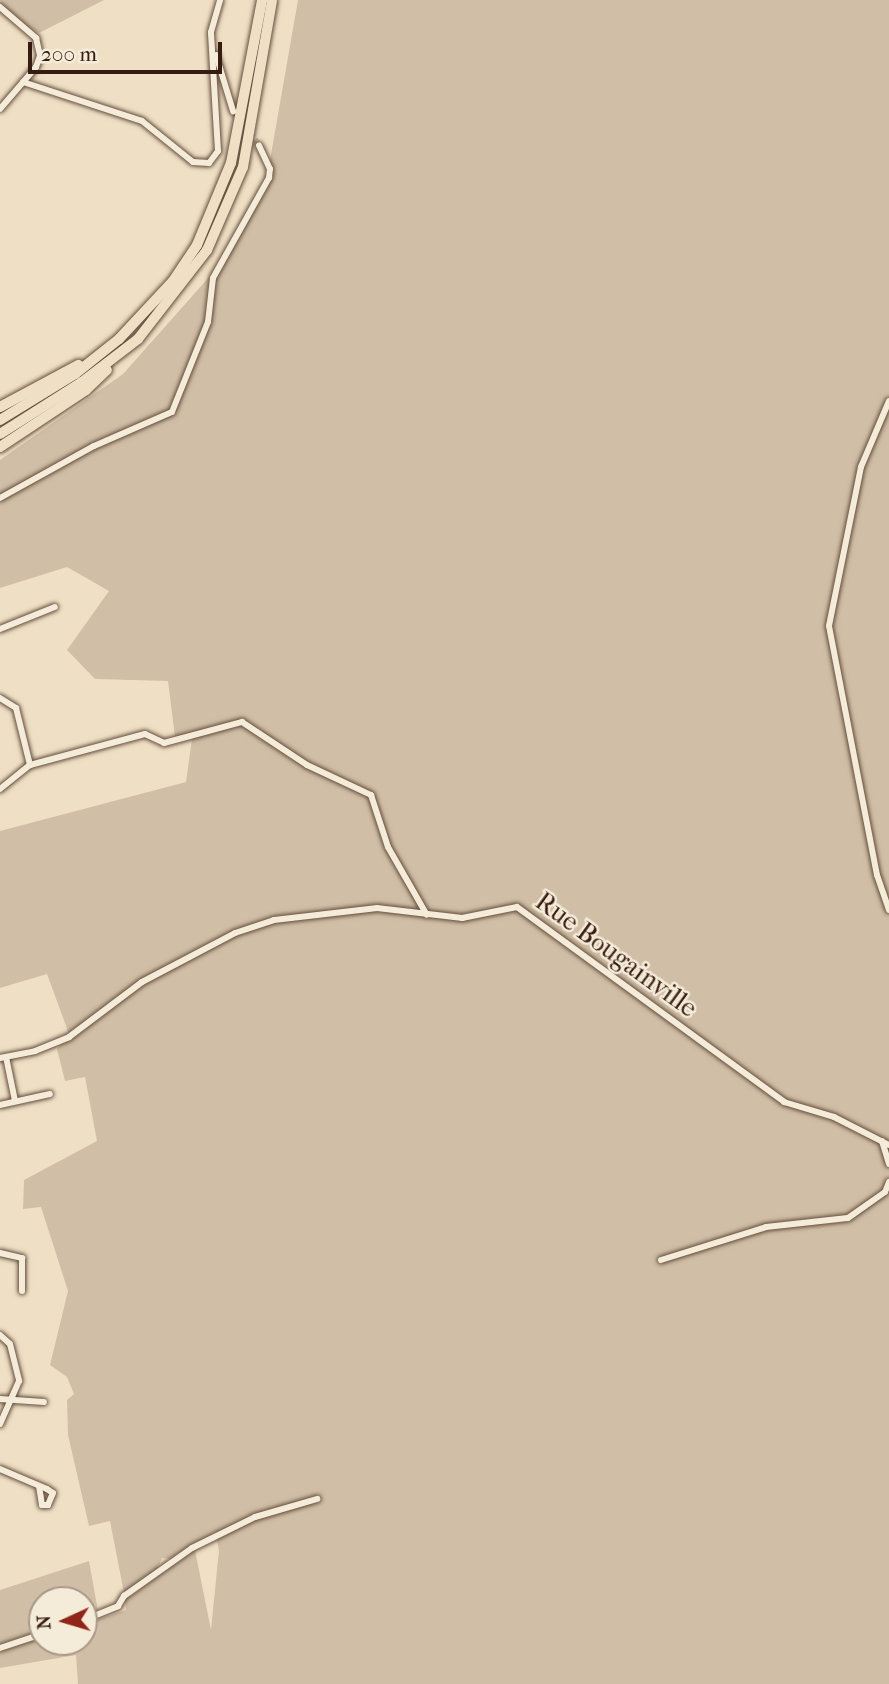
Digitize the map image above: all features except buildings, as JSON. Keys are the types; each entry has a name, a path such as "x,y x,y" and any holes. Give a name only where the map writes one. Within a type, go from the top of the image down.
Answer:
{"highway":[{"path":"0,420 75,374 119,340 164,292 197,245 231,163 262,0"},
{"path":"0,447 86,390 138,339 183,287 227,211 251,138 272,0"},
{"path":"0,407 76,366 164,292"},
{"path":"0,434 82,382 138,339"}],"street":[{"path":"23,82 142,121 193,162 209,163 218,151 211,32 220,0"},
{"path":"0,7 40,45 36,67 0,109"},
{"path":"211,32 233,111"},
{"path":"0,498 94,446 172,412 208,322 213,278 269,178 270,169 259,145"},
{"path":"889,401 861,467 829,626 877,875 889,910"},
{"path":"0,629 55,607"},
{"path":"0,698 16,708 30,765"},
{"path":"0,789 30,765 145,734 159,744 242,722 307,765 371,794 387,847 427,915"},
{"name":"Rue Bougainville","path":"3,1058 69,1037 142,982 257,925 290,916 377,908 462,918 517,906 784,1102 834,1118 885,1143"},
{"path":"3,1058 15,1101"},
{"path":"0,1104 50,1094"},
{"path":"885,1143 889,1164"},
{"path":"661,1260 766,1227 848,1218 885,1192 889,1182"},
{"path":"0,1253 22,1258 22,1291"},
{"path":"0,1335 10,1344 17,1362 19,1381 0,1424"},
{"path":"0,1399 44,1402"},
{"path":"0,1469 39,1486"},
{"path":"98,1614 118,1606 124,1596 192,1548 255,1517 317,1499"},
{"path":"0,1648 28,1639"}],"shaded area":[{"path":"0,0 104,0 39,33 0,12"},
{"path":"298,0 889,0 889,1684 78,1684 76,1656 98,1656 98,1619 126,1610 125,1600 195,1550 211,1630 219,1550 215,1532 172,1559 162,1558 157,1569 124,1593 110,1521 89,1526 68,1435 67,1400 74,1394 67,1377 50,1365 68,1291 41,1207 23,1209 24,1180 97,1141 85,1077 65,1081 57,1049 69,1034 47,974 0,988 0,831 186,782 192,739 175,737 168,681 95,679 67,650 109,591 67,567 0,588 0,460 123,374 218,267 266,183"},
{"path":"89,1561 94,1586 28,1586 28,1635 0,1644 0,1590"},
{"path":"28,1643 28,1656 70,1656 0,1668 0,1652"}],"tunnel":[{"path":"233,111 259,145"}]}
